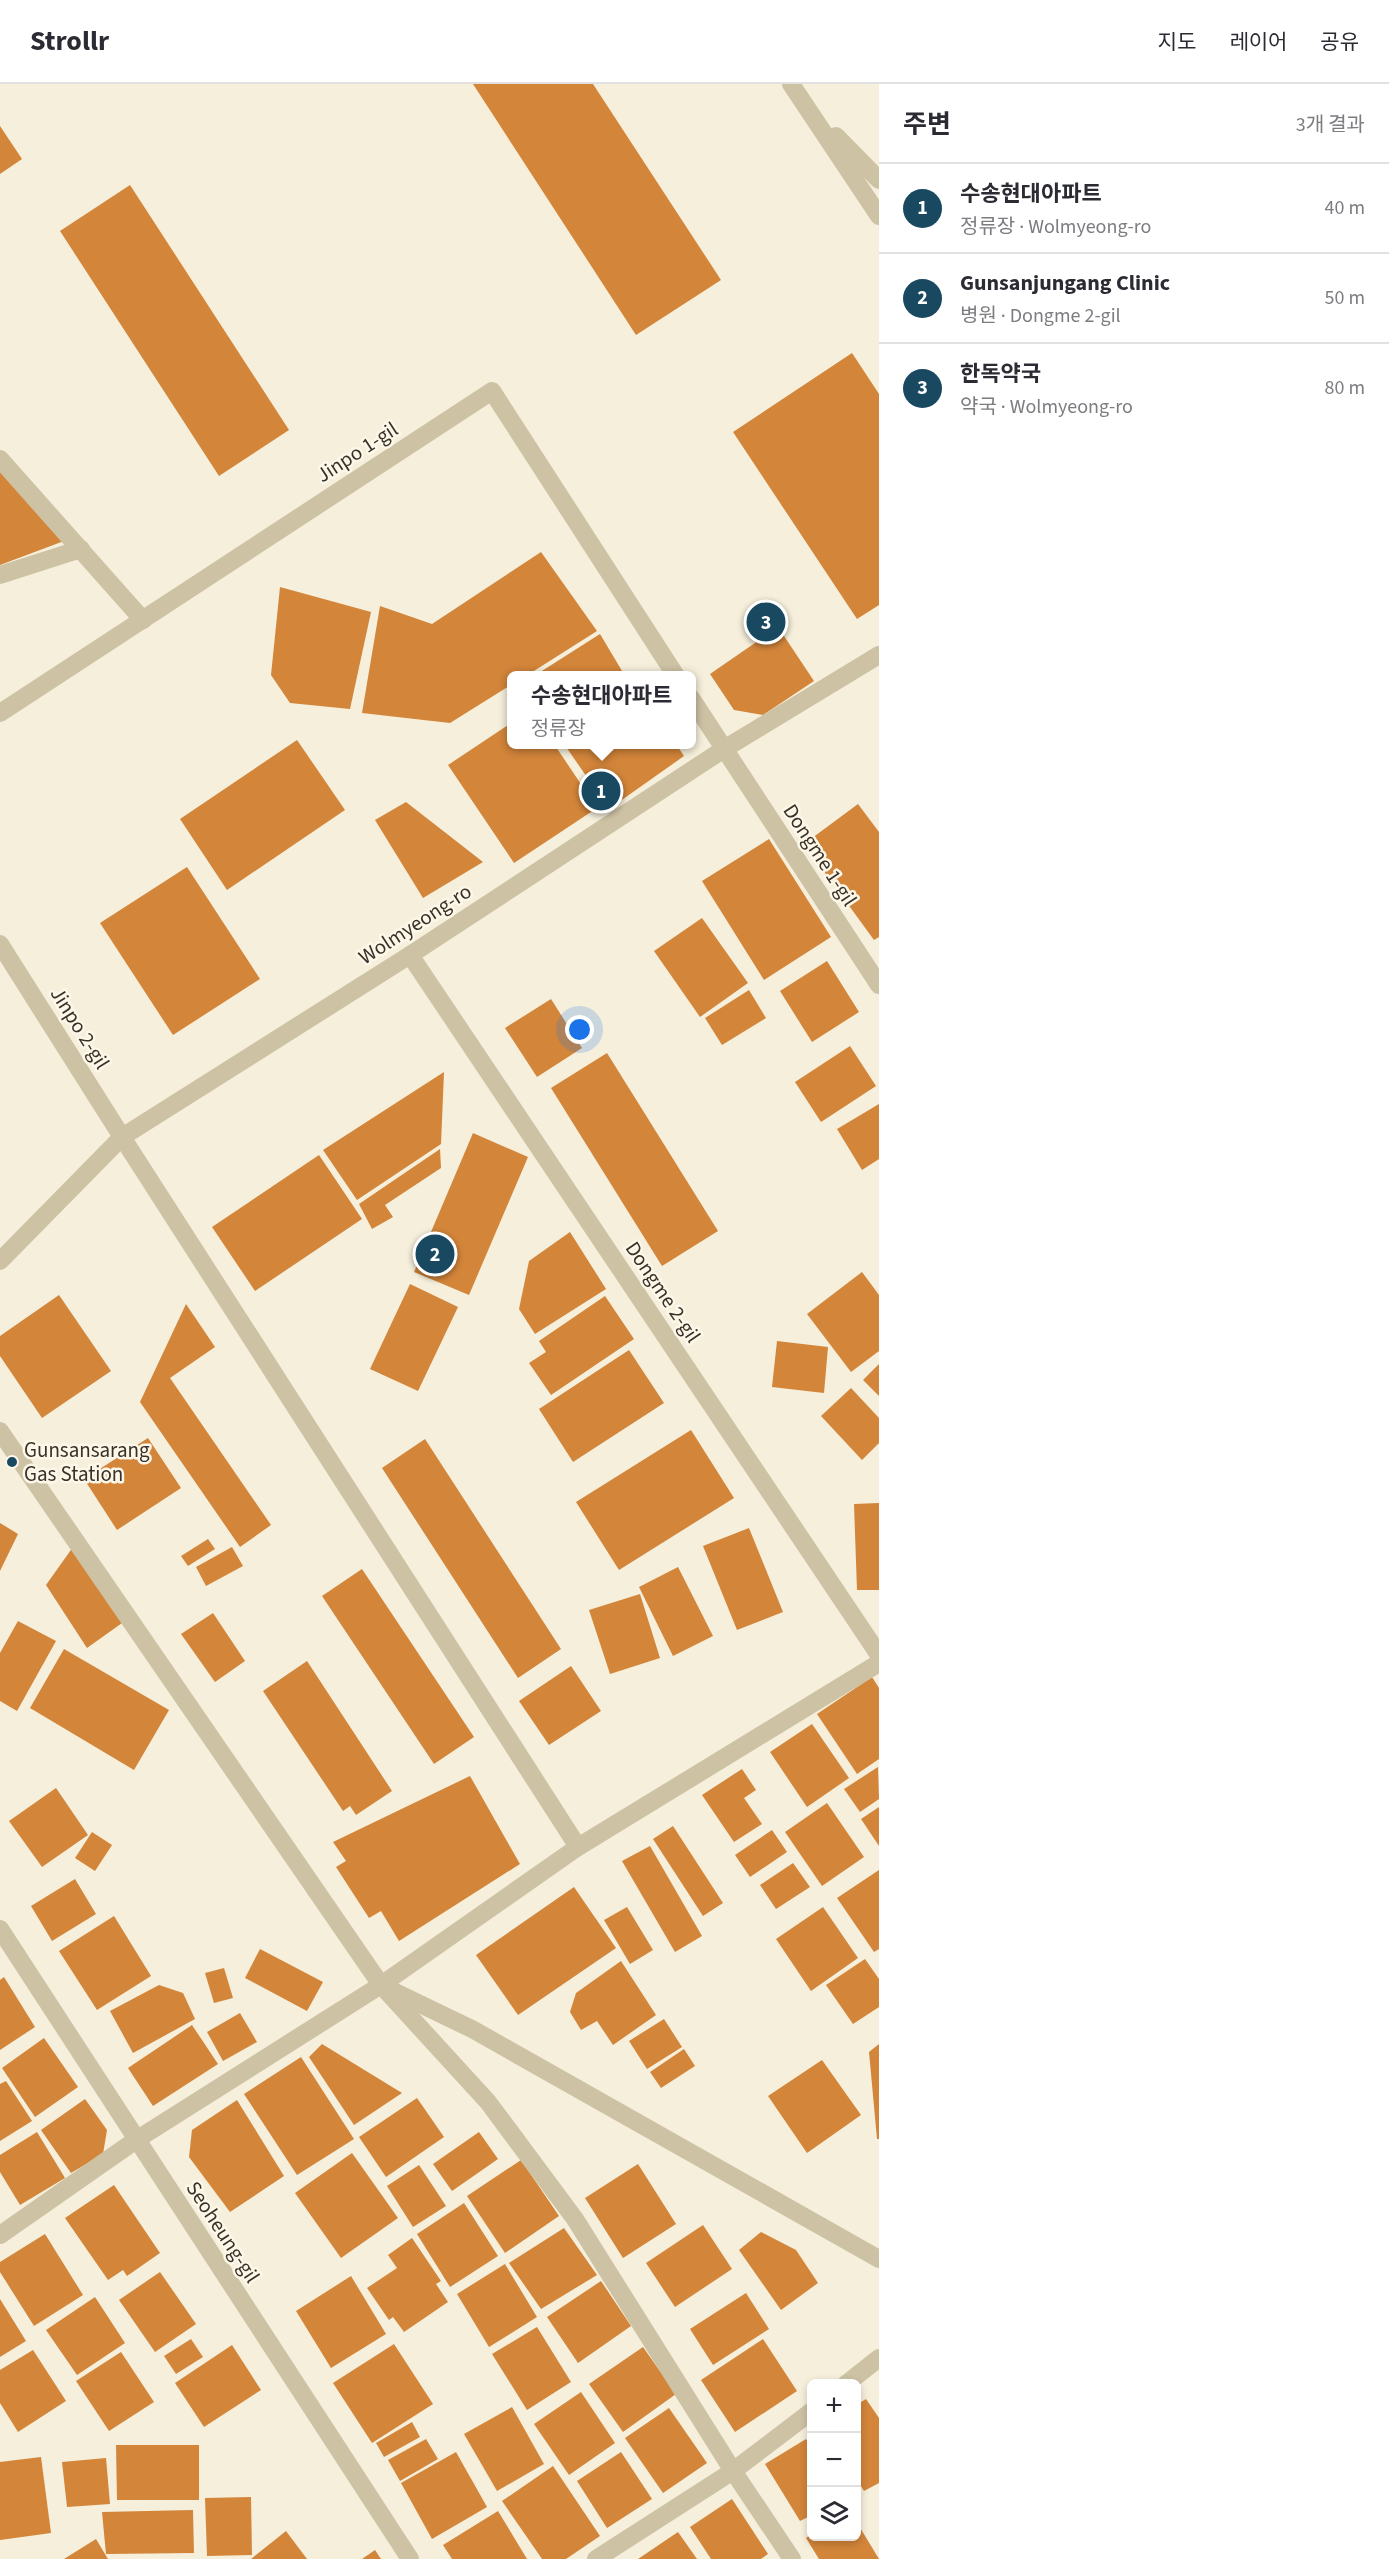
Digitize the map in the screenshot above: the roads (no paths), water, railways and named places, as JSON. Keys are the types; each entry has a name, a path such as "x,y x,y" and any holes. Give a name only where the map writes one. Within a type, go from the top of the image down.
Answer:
{"street":[{"path":"791,84 879,216"},
{"path":"803,101 879,180"},
{"name":"Jinpo 1-gil","path":"143,620 492,390 673,671"},
{"path":"0,459 143,620 0,713"},
{"path":"0,575 81,549"},
{"name":"Wolmyeong-ro","path":"0,1261 122,1137 410,955 724,750 879,655"},
{"path":"696,706 724,750"},
{"name":"Dongme 1-gil","path":"724,750 879,985"},
{"name":"Jinpo 2-gil","path":"0,944 578,1847"},
{"name":"Dongme 2-gil","path":"410,955 879,1655"},
{"path":"0,1431 381,1985 488,2103 575,2219 733,2471 792,2559"},
{"path":"0,2235 136,2140 381,1985 578,1847 879,1663"},
{"name":"Seoheung-gil","path":"0,1929 410,2559"},
{"path":"381,1985 472,2029 879,2259"},
{"path":"852,2379 879,2358"},
{"path":"596,2559 733,2471 807,2414"}],"place":[{"name":"한독약국","path":"766,622"},
{"name":"수송현대아파트","path":"601,791"},
{"name":"Gunsanjungang Clinic","path":"435,1254"},
{"name":"Gunsansarang Gas Station","path":"12,1462"}]}
